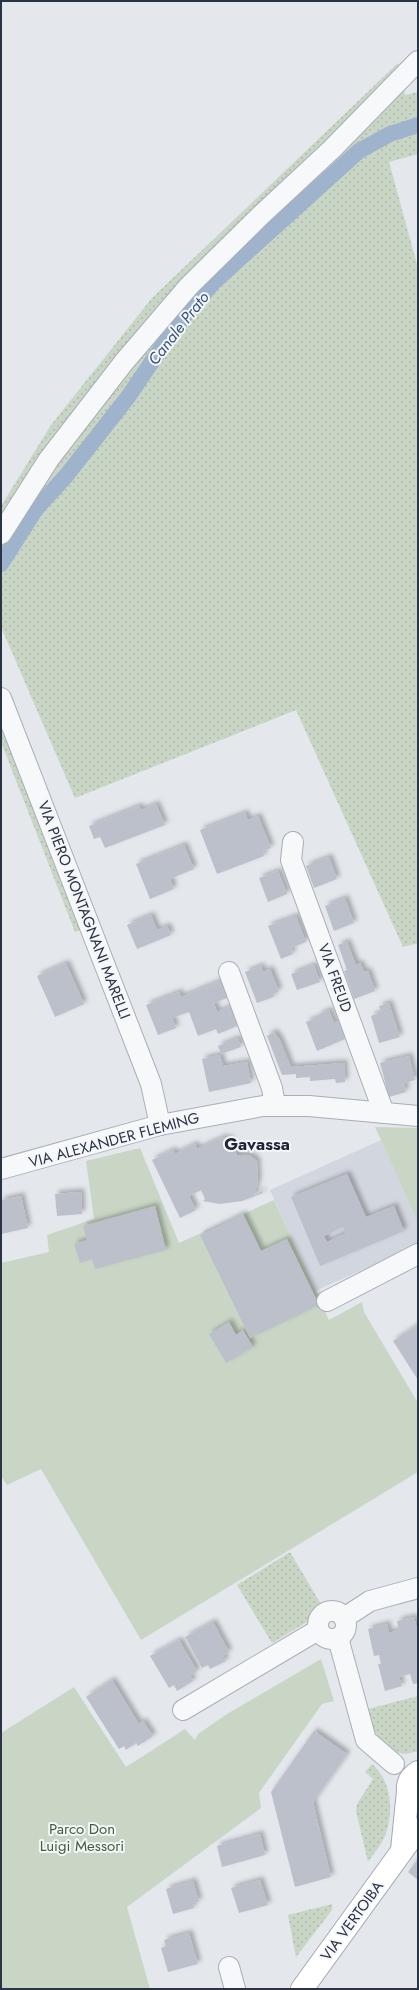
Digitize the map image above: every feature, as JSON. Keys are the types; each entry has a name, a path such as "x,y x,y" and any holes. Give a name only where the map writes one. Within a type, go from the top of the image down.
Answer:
{"main road":[{"path":"402,1853 414,1785"},
{"name":"VIA VERTOIBA","path":"302,1989 418,1829"}],"street":[{"path":"1,534 49,459 124,362 179,296 260,216 372,110 418,61"},
{"name":"VIA PIERO MONTAGNANI MARELLI","path":"1,698 148,1078 160,1125"},
{"name":"VIA FREUD","path":"293,842 291,860 384,1113"},
{"path":"229,972 272,1088 275,1105"},
{"name":"VIA ALEXANDER FLEMING","path":"1,1170 160,1125 255,1107 275,1105 309,1106 418,1116"},
{"path":"327,1300 418,1254"},
{"path":"344,1618 370,1601 418,1588"},
{"path":"332,1611 344,1618 344,1631 338,1638 324,1638 318,1630 318,1621 323,1614 332,1611"},
{"path":"183,1710 318,1630"},
{"path":"338,1638 366,1740 394,1764 414,1785"},
{"path":"229,1967 235,1989"}],"shaded area":[{"path":"381,1140 418,1223 418,1245 315,1291 270,1190"}],"green space":[{"path":"398,63 405,95 418,92 418,154 389,162 418,268 418,943 403,947 296,710 75,798 1,627 1,506 51,425 152,298"},
{"path":"1,718 84,929 75,932 1,742"},
{"path":"375,1127 418,1128 418,1223 381,1140"},
{"path":"140,1148 179,1243 274,1200 329,1320 362,1302 364,1312 418,1403 418,1472 141,1640 41,1469 7,1485 1,1476 1,1263 49,1252 47,1235 94,1219 86,1161"},
{"path":"290,1552 322,1606 313,1615 312,1619 272,1643 237,1585"},
{"name":"Parco Don Luigi Messori","path":"321,1659 334,1701 322,1704 259,1793 261,1808 127,1907 150,1989 1,1989 1,1733 74,1687 126,1767 185,1729 195,1740 198,1734 227,1714"},
{"path":"418,1696 418,1751 406,1754 394,1752 379,1738 372,1728 368,1709"},
{"path":"372,1764 383,1778 387,1787 390,1815 385,1837 368,1862 356,1811 357,1804 373,1779 365,1772"},
{"path":"332,1904 332,1910 296,1957 288,1915"}],"building":[{"path":"156,804 165,825 105,848 100,837 94,839 89,826 139,806 141,810"},
{"path":"245,813 248,820 258,816 271,848 263,851 264,856 217,874 200,830"},
{"path":"184,845 194,869 170,879 174,889 150,899 136,864"},
{"path":"329,857 337,879 314,888 306,866"},
{"path":"278,871 287,894 268,902 259,878"},
{"path":"345,898 354,923 334,931 325,906"},
{"path":"151,915 157,930 167,926 171,935 137,949 127,925"},
{"path":"296,916 306,942 291,948 293,954 281,959 268,926"},
{"path":"347,942 356,965 360,963 364,972 368,971 375,991 354,999 344,971 347,970 338,945"},
{"path":"66,963 84,1004 55,1017 37,976"},
{"path":"314,965 320,982 297,990 291,974"},
{"path":"261,966 263,972 270,969 279,991 273,994 274,997 257,1003 245,972"},
{"path":"220,981 227,998 214,1003 217,1012 230,1007 237,1026 218,1034 216,1029 198,1036 189,1012 172,1018 176,1028 158,1035 146,1005 179,992 181,997"},
{"path":"389,1003 400,1037 379,1043 371,1016 381,1012 379,1006"},
{"path":"329,1010 334,1023 338,1021 345,1039 317,1051 306,1022 319,1017 318,1015"},
{"path":"274,1032 280,1040 291,1067 344,1063 345,1082 336,1083 335,1079 310,1081 310,1077 296,1078 296,1074 282,1075 267,1036"},
{"path":"238,1038 241,1047 221,1054 218,1046"},
{"path":"220,1055 223,1066 247,1062 251,1083 209,1092 202,1059"},
{"path":"409,1056 415,1080 404,1083 406,1092 389,1097 380,1063"},
{"path":"224,1137 226,1140 229,1138 237,1155 249,1155 257,1161 258,1181 254,1195 262,1191 263,1193 242,1201 219,1204 203,1201 205,1199 201,1190 189,1196 196,1210 180,1218 152,1160 173,1150 175,1154 195,1144 197,1149"},
{"path":"347,1174 366,1217 394,1206 404,1231 320,1266 291,1197","holes":["343,1227 346,1233 327,1242 324,1236"]},
{"path":"81,1192 82,1214 57,1216 55,1194"},
{"path":"21,1196 28,1228 1,1234 1,1200"},
{"path":"155,1206 166,1250 95,1269 92,1259 80,1263 74,1244 87,1240 83,1226"},
{"path":"243,1214 261,1251 287,1239 319,1305 250,1338 200,1235"},
{"path":"229,1322 236,1335 243,1330 253,1347 226,1363 209,1334"},
{"path":"418,1325 418,1380 393,1341"},
{"path":"414,1617 418,1633 418,1644 416,1645 418,1652 418,1683 413,1684 410,1674 399,1677 402,1686 385,1691 378,1664 381,1664 379,1655 374,1656 368,1629 387,1624 389,1633 399,1630 397,1621"},
{"path":"213,1622 229,1652 223,1656 226,1661 210,1669 208,1665 202,1668 185,1637"},
{"path":"179,1640 197,1671 190,1676 193,1681 177,1691 174,1685 169,1688 150,1656"},
{"path":"112,1680 139,1724 143,1721 153,1736 138,1746 136,1743 126,1750 124,1746 119,1749 86,1697"},
{"path":"314,1731 347,1754 313,1802 331,1877 295,1887 271,1792"},
{"path":"260,1834 265,1855 222,1867 217,1846"},
{"path":"418,1859 418,1880 408,1872"},
{"path":"260,1880 268,1905 239,1913 231,1888"},
{"path":"193,1881 199,1902 193,1903 194,1908 173,1914 166,1889"},
{"path":"189,1933 198,1964 168,1972 161,1948 166,1946 164,1940"}],"waterway":[{"name":"Canale Prato","path":"1,564 36,509 66,476 128,397 179,322 214,282 359,151 390,134 418,125"}],"district":[{"name":"Gavassa","path":"257,1144"}]}
